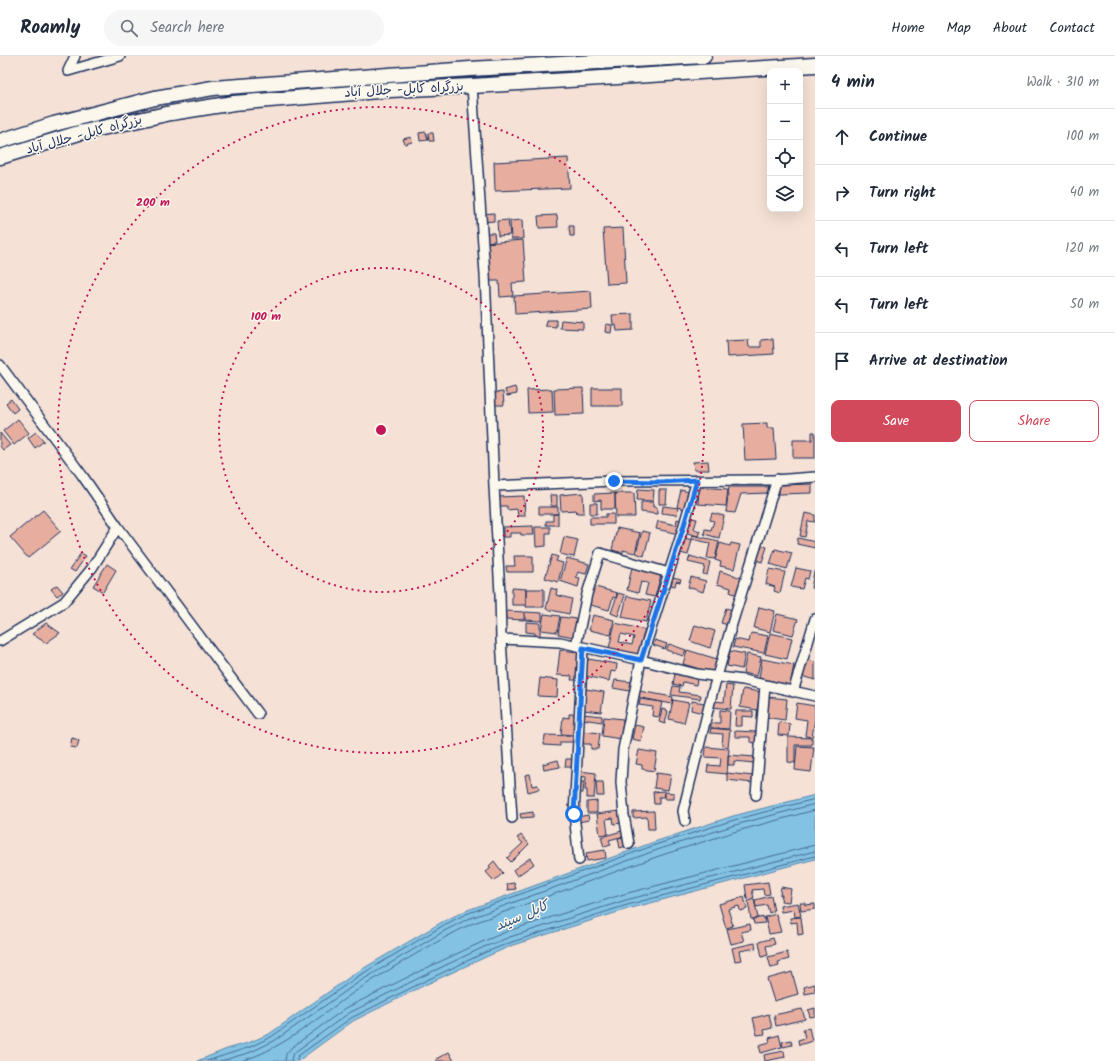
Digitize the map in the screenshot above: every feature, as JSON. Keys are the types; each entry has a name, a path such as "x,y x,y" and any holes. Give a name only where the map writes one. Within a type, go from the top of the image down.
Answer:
{"highway":[{"name":"بزرگراه کابل- جلال آباد","path":"0,141 54,124 155,98 213,88 470,69 704,56"},
{"name":"بزرگراه کابل- جلال آباد","path":"0,157 79,133 171,113 234,103 390,90 815,65"}],"street":[{"path":"75,56 68,71 120,56"},
{"path":"472,86 485,274 501,639 512,818"},
{"path":"0,365 82,475 118,527 258,714"},
{"path":"494,486 815,477"},
{"path":"685,821 683,811 684,805 717,677 732,624 778,479"},
{"path":"629,844 624,815 621,782 623,750 641,660 697,480"},
{"path":"0,641 64,602 92,568 118,527"},
{"path":"580,860 574,814 580,647 587,594 600,553 669,573"},
{"path":"793,692 815,619"},
{"path":"501,639 560,642 696,674 743,680 815,696"},
{"path":"756,796 765,685"}],"water":[{"name":"کابل سيند","path":"815,795 815,859 628,909 513,945 427,984 353,1021 298,1061 197,1061 269,1034 354,974 442,922 465,911 654,842 733,816"}],"building":[{"path":"426,132 428,140 420,141 419,133"},
{"path":"428,133 433,133 434,141 429,141"},
{"path":"411,137 412,142 405,144 403,139"},
{"path":"568,158 570,188 495,191 494,162"},
{"path":"494,213 494,221 483,222 483,214"},
{"path":"557,215 558,227 539,228 538,216"},
{"path":"508,220 510,235 498,236 497,221"},
{"path":"522,220 523,239 511,239 510,221"},
{"path":"569,226 574,226 574,236 570,236"},
{"path":"623,228 626,283 607,284 603,229"},
{"path":"486,233 494,233 495,241 486,242"},
{"path":"523,240 526,282 512,283 513,296 500,297 499,281 488,281 485,243"},
{"path":"591,291 592,309 515,314 514,296"},
{"path":"633,314 633,330 617,331 616,325 613,325 612,315"},
{"path":"546,320 556,320 556,327 545,326"},
{"path":"561,320 583,322 583,329 560,328"},
{"path":"606,324 612,325 611,333 605,332"},
{"path":"773,339 774,354 727,357 726,341 748,340 749,347 761,347 761,340"},
{"path":"515,387 517,394 507,396 505,390"},
{"path":"583,388 584,414 555,415 554,389"},
{"path":"592,388 622,388 622,406 592,406"},
{"path":"552,389 553,412 528,413 527,390"},
{"path":"503,392 504,405 495,405 495,393"},
{"path":"11,399 18,409 13,413 6,403"},
{"path":"18,419 29,433 14,445 3,431"},
{"path":"767,423 767,428 774,428 776,459 745,460 743,424"},
{"path":"36,432 44,441 35,448 28,438"},
{"path":"812,432 815,432 815,458 793,458 793,440 812,440"},
{"path":"0,433 10,445 3,450 0,446"},
{"path":"708,461 709,470 694,470 693,462"},
{"path":"812,484 812,493 779,494 779,485"},
{"path":"699,487 728,489 726,506 698,504"},
{"path":"729,487 769,487 769,493 741,494 735,513 726,512"},
{"path":"638,489 654,490 653,501 637,500"},
{"path":"659,490 667,490 666,504 659,504"},
{"path":"681,490 689,492 685,509 677,507"},
{"path":"583,493 584,513 577,513 576,510 561,511 560,495"},
{"path":"615,493 634,493 635,517 616,517"},
{"path":"615,493 615,509 601,509 601,500 594,501 594,494"},
{"path":"550,495 557,495 557,506 551,506"},
{"path":"524,496 525,516 518,516 517,509 507,510 507,506 500,506 499,497"},
{"path":"641,502 653,502 653,507 657,507 657,514 641,512"},
{"path":"590,503 597,503 597,514 590,514"},
{"path":"663,506 678,508 677,515 662,513"},
{"path":"539,507 558,507 558,514 539,514"},
{"path":"43,510 61,531 28,558 10,537"},
{"path":"712,513 724,516 719,538 704,534 705,529 711,530 714,521 710,520"},
{"path":"805,513 815,515 815,522 808,521 805,537 800,536"},
{"path":"553,514 558,514 558,525 546,525 546,521 553,521"},
{"path":"606,514 614,514 614,524 590,524 590,517 606,517"},
{"path":"691,518 697,519 694,529 700,531 698,536 687,533"},
{"path":"677,519 681,520 679,534 656,529 658,521 676,525"},
{"path":"533,526 534,535 510,533 510,537 503,537 503,527"},
{"path":"535,527 550,527 550,533 546,533 546,546 536,547"},
{"path":"617,528 640,533 635,553 623,550 623,553 612,550"},
{"path":"642,531 650,533 644,556 636,553"},
{"path":"692,535 719,541 715,559 707,558 710,543 692,539"},
{"path":"564,537 578,540 574,557 560,554"},
{"path":"685,538 692,540 688,555 680,553"},
{"path":"798,538 815,542 815,548 797,544"},
{"path":"720,543 730,546 731,543 740,545 734,569 720,566 721,562 715,560"},
{"path":"761,545 767,547 762,562 756,560"},
{"path":"775,549 792,553 787,569 770,564"},
{"path":"81,553 86,556 75,572 70,569"},
{"path":"552,555 558,557 556,561 563,563 558,582 545,578"},
{"path":"514,556 533,556 533,572 507,572 506,566 515,566"},
{"path":"690,556 710,562 707,575 703,574 705,566 688,562"},
{"path":"567,558 589,564 586,574 578,572 576,577 580,578 578,587 560,581"},
{"path":"107,564 116,570 103,592 93,586"},
{"path":"632,567 661,575 655,597 645,595 648,583 641,582 638,593 627,590"},
{"path":"796,568 810,571 808,579 805,578 802,589 791,587"},
{"path":"769,569 785,572 780,593 774,591 775,587 766,584"},
{"path":"720,571 742,578 737,595 730,592 731,588 717,584"},
{"path":"815,572 815,589 811,588"},
{"path":"673,577 681,579 680,582 676,581 675,586 671,585"},
{"path":"691,577 706,581 703,592 688,587"},
{"path":"57,585 63,592 57,596 51,589"},
{"path":"592,586 617,593 616,598 613,597 609,610 587,604"},
{"path":"512,588 526,589 526,605 512,605"},
{"path":"551,588 557,590 556,595 572,599 569,614 546,609"},
{"path":"526,589 544,589 544,607 526,607"},
{"path":"618,593 625,595 618,616 611,613"},
{"path":"627,596 651,601 646,622 622,617"},
{"path":"759,607 775,611 770,632 754,628"},
{"path":"726,608 732,610 728,625 721,623"},
{"path":"507,611 524,612 524,620 507,619"},
{"path":"525,612 542,613 542,621 525,620"},
{"path":"544,614 560,616 557,632 541,630"},
{"path":"777,614 798,619 793,635 773,630"},
{"path":"593,615 614,620 611,635 589,630"},
{"path":"561,617 577,619 574,637 558,634"},
{"path":"526,622 540,623 540,636 535,636 535,633 526,632"},
{"path":"46,623 60,633 46,643 32,634"},
{"path":"615,623 646,630 640,655 609,648","holes":["621,634 634,637 632,645 619,642"]},
{"path":"695,625 715,631 710,648 690,641"},
{"path":"751,633 768,636 764,653 733,647 735,639 749,642"},
{"path":"770,633 792,638 787,659 765,654"},
{"path":"655,640 667,644 665,649 653,645"},
{"path":"669,644 686,650 683,656 666,650"},
{"path":"560,650 579,652 577,680 571,680 572,676 557,675"},
{"path":"687,650 717,659 713,673 683,664"},
{"path":"730,651 745,654 742,669 727,666"},
{"path":"747,654 761,657 757,676 743,673"},
{"path":"588,659 617,664 616,672 611,671 609,681 585,676"},
{"path":"762,659 794,665 790,685 759,678"},
{"path":"805,659 815,662 815,680 801,676"},
{"path":"675,674 697,679 696,685 683,682 682,686 673,684"},
{"path":"540,678 558,680 557,697 538,696"},
{"path":"615,680 631,682 630,691 613,688"},
{"path":"726,685 733,686 731,709 712,707 713,701 724,702"},
{"path":"673,686 680,687 679,692 701,695 700,699 671,695"},
{"path":"586,689 604,692 601,712 583,710"},
{"path":"743,689 760,692 757,710 740,707"},
{"path":"639,691 673,697 672,704 637,697"},
{"path":"767,697 787,699 785,720 764,717"},
{"path":"640,699 662,702 659,717 652,716 653,707 639,705"},
{"path":"673,700 689,703 684,723 669,719"},
{"path":"692,701 705,703 703,713 691,710"},
{"path":"797,703 815,706 815,719 812,737 805,736 807,720 795,718"},
{"path":"662,709 668,711 665,724 659,722"},
{"path":"720,710 730,711 729,729 711,728 711,723 720,723"},
{"path":"736,711 753,711 753,717 742,716 742,726 735,726"},
{"path":"569,714 575,714 573,735 561,734 563,717 569,718"},
{"path":"583,714 602,716 602,722 582,719"},
{"path":"604,717 623,719 621,739 602,736"},
{"path":"779,722 790,724 789,736 778,735"},
{"path":"635,725 644,727 641,741 632,739"},
{"path":"711,728 730,730 728,747 722,746 723,734 710,733"},
{"path":"583,731 600,733 598,749 591,749 591,744 583,744"},
{"path":"735,731 757,732 756,743 750,742 750,737 735,737"},
{"path":"545,735 573,736 573,742 560,742 560,746 544,745"},
{"path":"788,737 812,738 812,745 795,745 795,763 788,762"},
{"path":"72,738 79,740 77,748 70,747"},
{"path":"797,746 814,747 811,772 795,770"},
{"path":"706,747 729,749 727,774 707,772 708,765 720,766 721,758 705,757"},
{"path":"639,750 657,753 654,771 642,769 642,765 636,764"},
{"path":"728,755 755,757 754,763 734,761 734,765 728,765"},
{"path":"566,759 572,759 572,767 565,767"},
{"path":"558,760 560,767 544,770 543,764"},
{"path":"579,771 596,773 594,798 587,798 587,790 585,790 586,777 579,776"},
{"path":"656,773 671,775 668,790 654,788"},
{"path":"727,773 753,776 753,783 727,780"},
{"path":"530,774 532,786 538,785 539,789 528,792 525,775"},
{"path":"577,782 584,782 583,793 577,793"},
{"path":"596,782 603,782 604,796 597,796"},
{"path":"664,791 665,797 659,797 659,804 654,804 653,792"},
{"path":"665,792 674,793 674,799 665,799"},
{"path":"597,801 597,813 587,813 587,802"},
{"path":"619,811 621,823 614,824 613,818 606,819 608,834 600,835 597,814"},
{"path":"654,811 655,829 648,829 647,817 633,818 633,812"},
{"path":"533,812 533,817 521,818 520,814"},
{"path":"588,815 589,820 578,822 577,817"},
{"path":"622,831 624,836 609,840 611,845 604,847 601,837"},
{"path":"521,835 529,844 511,862 507,858 523,843 517,838"},
{"path":"624,837 626,846 620,848 618,838"},
{"path":"605,850 606,858 587,861 586,853"},
{"path":"530,858 534,864 517,876 513,870"},
{"path":"494,861 503,873 494,881 486,872 491,868 489,866"},
{"path":"768,882 770,894 764,895 763,889 752,890 754,898 747,899 745,885"},
{"path":"514,883 516,889 508,890 507,884"},
{"path":"781,887 791,889 789,902 781,901"},
{"path":"771,896 774,911 769,913 767,905 756,907 755,900"},
{"path":"744,897 747,909 740,911 739,906 728,909 733,926 726,928 719,904"},
{"path":"754,899 758,918 751,919 748,901"},
{"path":"798,903 801,916 795,917 794,910 781,912 780,906"},
{"path":"800,903 805,903 805,905 815,904 815,909 801,911"},
{"path":"776,914 781,932 769,934 765,917"},
{"path":"764,917 765,923 754,924 753,919"},
{"path":"801,917 803,934 798,935 797,922 791,923 790,918"},
{"path":"750,924 751,930 741,932 744,941 731,944 727,929"},
{"path":"773,938 775,944 766,946 768,955 762,957 759,942"},
{"path":"755,943 756,948 740,951 742,960 735,961 732,948"},
{"path":"787,952 789,959 778,962 779,966 771,968 768,957"},
{"path":"792,972 798,994 774,1001 767,979"},
{"path":"815,984 815,992 805,994 804,987"},
{"path":"815,1008 815,1016 810,1017 808,1010"},
{"path":"802,1009 805,1019 776,1026 774,1015"},
{"path":"769,1014 772,1028 764,1030 765,1034 757,1035 753,1018"},
{"path":"809,1028 812,1041 799,1045 798,1040 805,1038 803,1029"},
{"path":"779,1035 782,1047 761,1053 759,1045 770,1042 769,1038"},
{"path":"791,1040 792,1045 783,1047 782,1042"},
{"path":"784,1051 785,1057 765,1061 764,1055"},
{"path":"449,1052 454,1061 437,1061 436,1059"}],"route":[{"path":"574,814 583,648 641,660 697,480 661,482 614,481"}]}
